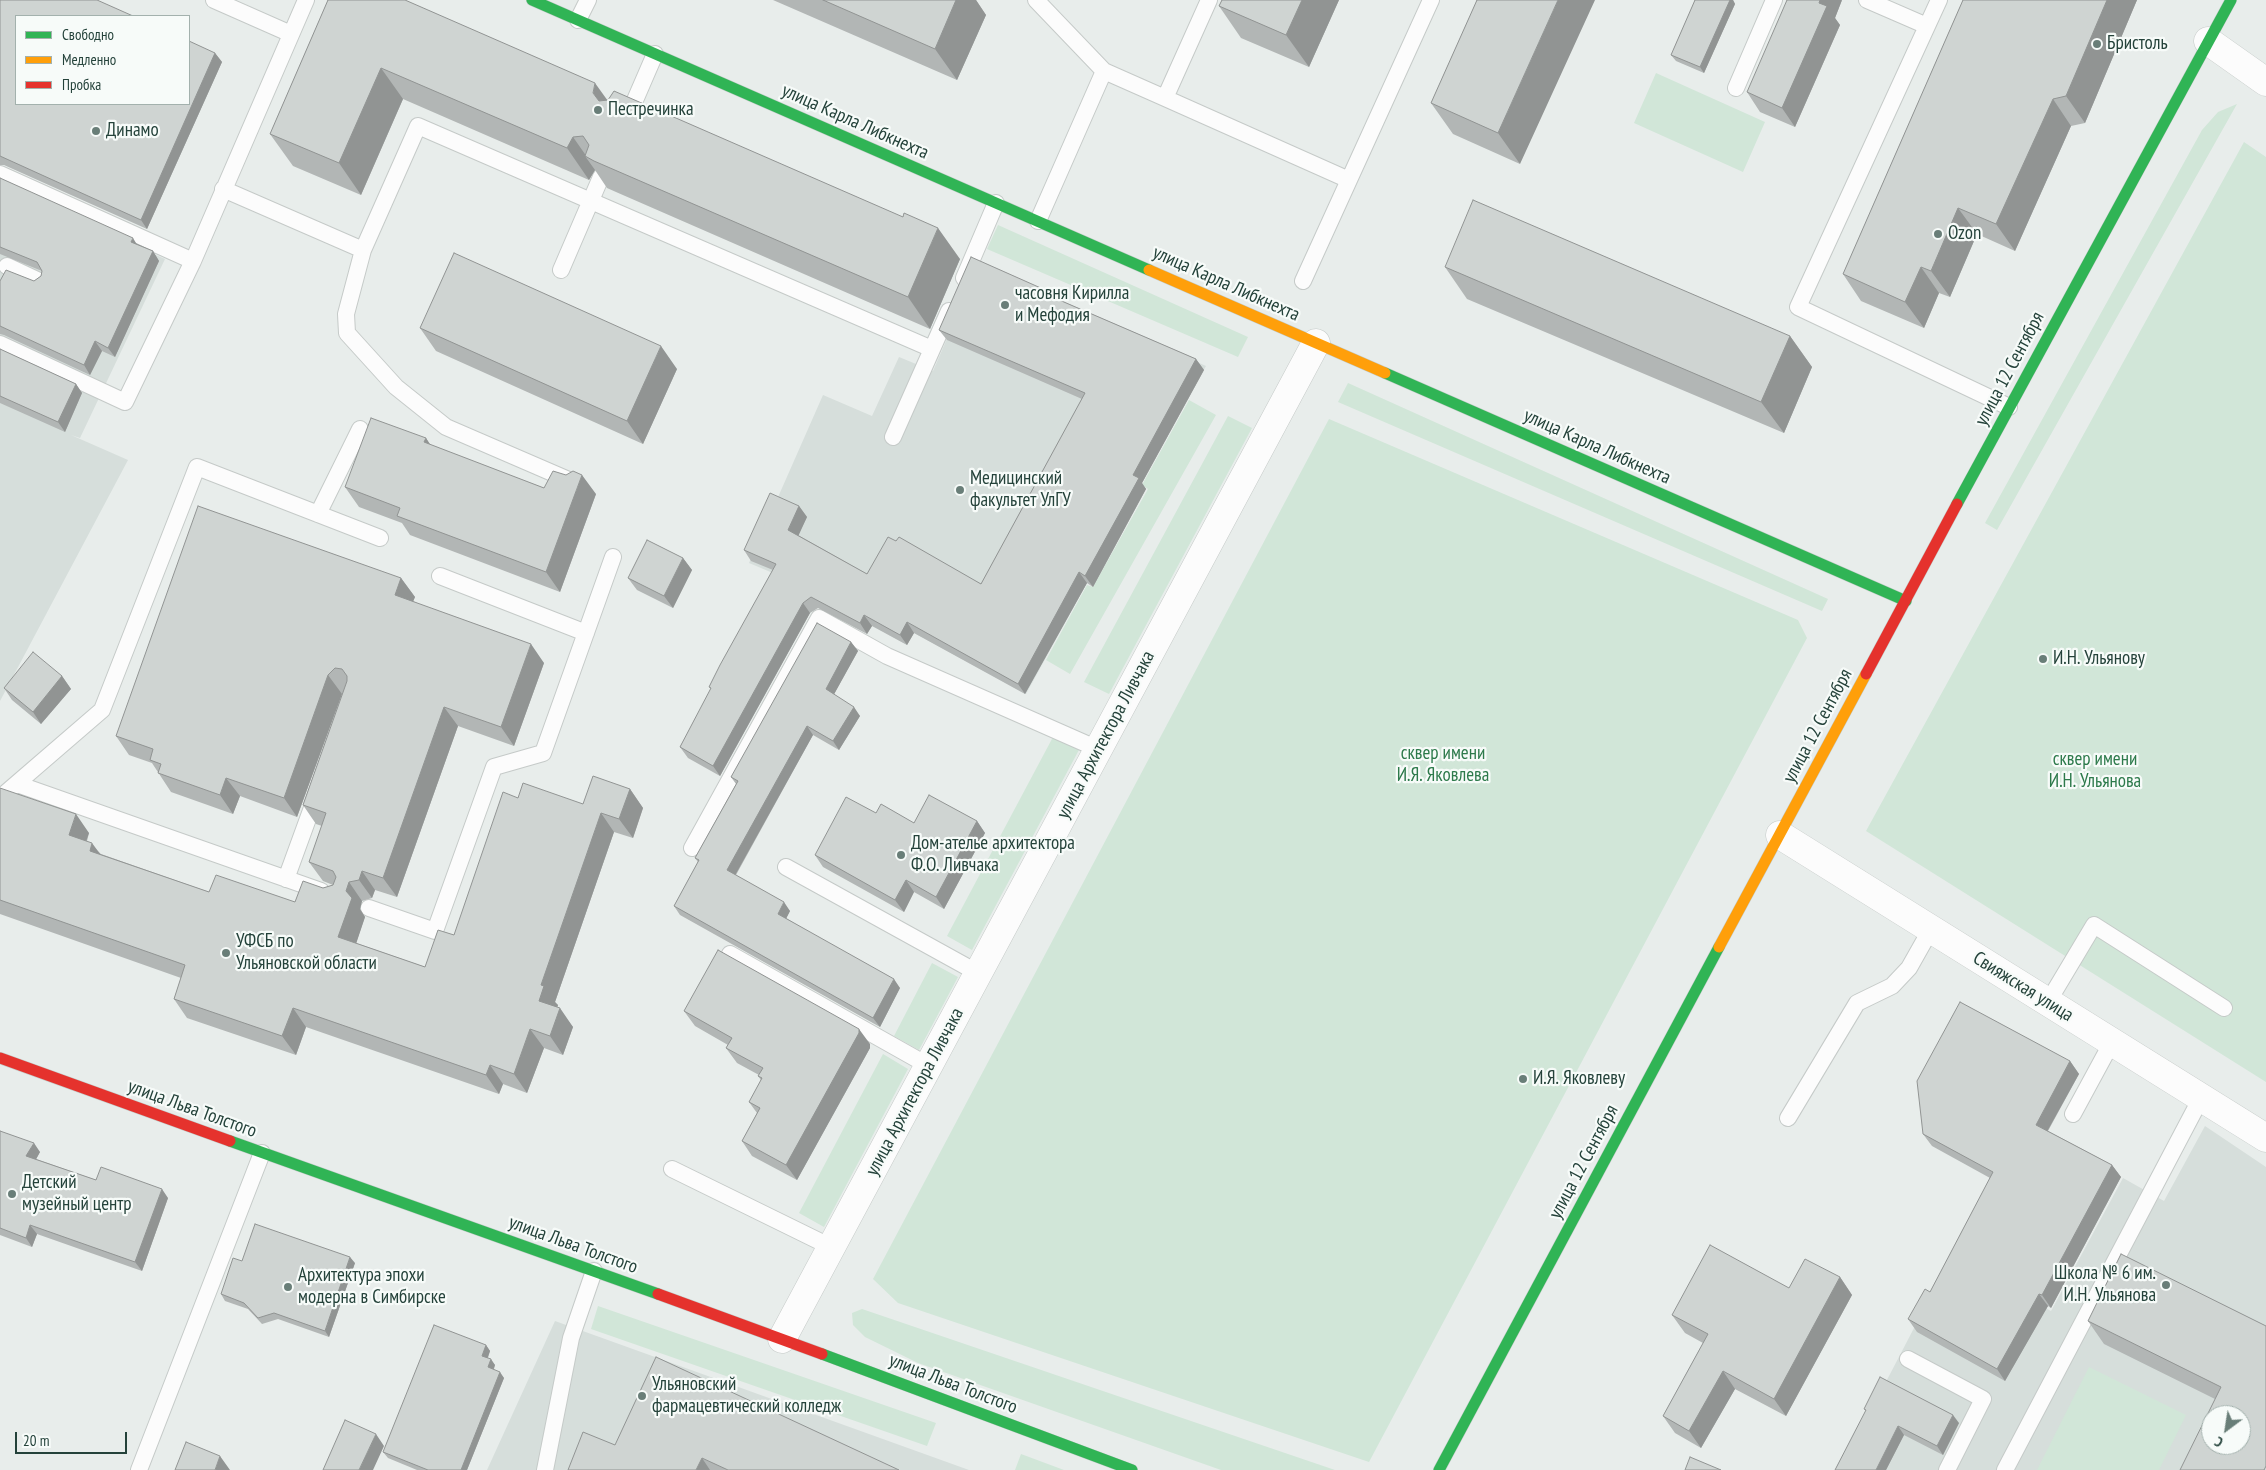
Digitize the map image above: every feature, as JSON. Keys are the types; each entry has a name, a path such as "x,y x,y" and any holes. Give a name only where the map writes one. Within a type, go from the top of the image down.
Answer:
{"street":[{"name":"улица Карла Либкнехта","path":"532,0 1906,601"},
{"name":"улица 12 Сентября","path":"1439,1470 2009,407 2231,0"},
{"path":"2208,41 2266,82"},
{"name":"улица Архитектора Ливчака","path":"782,1339 1316,343"},
{"name":"Свияжская улица","path":"1780,836 2266,1138"},
{"name":"улица Льва Толстого","path":"0,1058 782,1339 1132,1470"}],"lane":[{"path":"214,0 291,34"},
{"path":"0,344 125,402 193,261 306,0"},
{"path":"578,20 588,0"},
{"path":"1036,0 1104,71 1349,180"},
{"path":"1165,98 1210,0"},
{"path":"1304,281 1432,0"},
{"path":"1736,88 1774,0"},
{"path":"1867,0 1927,26"},
{"path":"1939,0 1798,307 2009,407"},
{"path":"625,123 655,54"},
{"path":"1038,221 1104,71"},
{"path":"579,484 446,427 396,387 348,333 346,314 363,250 418,126 932,349"},
{"path":"0,174 193,261"},
{"path":"561,270 601,177"},
{"path":"224,189 363,250"},
{"path":"893,437 996,203"},
{"path":"0,283 4,265 39,281"},
{"path":"318,514 360,429"},
{"path":"0,798 102,710 197,466 380,538"},
{"path":"369,908 435,931 494,767 543,753 613,557"},
{"path":"440,576 586,633"},
{"path":"692,848 819,618 887,656 1098,749"},
{"path":"286,879 322,779"},
{"path":"16,784 339,897"},
{"path":"786,867 978,973"},
{"path":"2048,1002 2094,925 2224,1008"},
{"path":"1788,1118 1857,1003 1892,986 1909,968 1931,929"},
{"path":"730,954 929,1066"},
{"path":"2073,1114 2112,1042"},
{"path":"2005,1470 2201,1098"},
{"path":"139,1470 262,1153"},
{"path":"672,1168 832,1247"},
{"path":"545,1470 571,1338 594,1271"},
{"path":"1908,1359 1983,1399 1947,1470"}],"shaded area":[{"path":"0,186 165,259 80,438 71,435 128,460 0,701"},
{"name":"Медицинский факультет УлГУ","path":"978,267 1206,366 1026,694 914,633 907,645 792,581 749,563 823,395 872,416 899,357 933,371"},
{"name":"Школа № 6 им. И.Н. Ульянова","path":"2205,1126 2266,1167 2266,1470 1840,1470 1950,1259 2051,1311 2123,1178 2164,1201"},
{"name":"Ульяновский фaрмацевтический колледж","path":"555,1321 969,1470 487,1470"}],"green space":[{"path":"1656,73 1765,122 1743,172 1634,123"},
{"path":"2237,104 1997,530 1985,523 2202,130 2218,112"},
{"name":"сквер имени И.Н. Ульянова","path":"2244,142 2266,157 2266,1082 1866,831"},
{"path":"998,225 1248,337 1238,357 987,249"},
{"path":"1348,383 1828,599 1822,611 1338,402"},
{"path":"1189,400 1216,415 1070,674 1046,660 1087,585 1093,587 1148,489 1142,485"},
{"path":"1228,416 1252,428 1109,694 1084,682"},
{"name":"сквер имени И.Я. Яковлева","path":"1329,419 1798,620 1807,638 1369,1462 898,1303 873,1279"},
{"path":"1053,737 1080,748 972,950 947,936"},
{"path":"932,963 958,977 919,1050 894,1036"},
{"path":"883,1054 908,1069 824,1227 799,1213"},
{"path":"598,1306 936,1423 927,1446 591,1329"},
{"path":"862,1309 1335,1470 1221,1470 918,1363 865,1337 853,1325 852,1313"},
{"path":"2089,1367 2186,1415 2159,1470 2037,1470"},
{"path":"1021,1454 1064,1470 1015,1470"}],"building":[{"name":"Динамо","path":"0,0 97,0 131,15 15,15 15,105 190,105 190,41 215,53 141,220 0,156"},
{"path":"328,0 405,0 595,83 593,93 599,101 608,100 614,91 903,217 904,213 938,228 908,297 594,161 585,156 589,145 583,136 573,137 567,148 381,68 339,163 270,134"},
{"path":"823,0 956,0 935,49"},
{"path":"1222,0 1302,0 1286,35 1219,6"},
{"path":"1477,0 1558,0 1498,133 1431,103"},
{"path":"1695,0 1730,0 1700,67 1671,55"},
{"path":"1787,0 1820,0 1819,3 1827,6 1782,108 1747,92"},
{"path":"1963,0 2107,0 2066,96 2053,99 1996,224 1958,208 1931,271 1921,267 1905,302 1843,274"},
{"path":"0,178 133,238 131,242 153,251 108,348 95,341 84,365 0,326 0,281 6,270 34,281 41,276 42,271 37,262 0,247"},
{"path":"1473,200 1790,336 1761,402 1445,267"},
{"path":"454,253 661,346 627,421 420,328"},
{"path":"971,257 1052,293 1050,296 1196,359 1133,475 1139,478 1085,576 1079,572 1018,684 907,622 900,635 864,615 860,623 811,597 803,603 713,766 680,747 711,688 709,687 720,665 776,564 744,550 770,493 799,506 788,530 867,574 888,537 896,541 899,537 981,584 1085,393 939,330"},
{"path":"0,349 76,384 58,422 0,396"},
{"path":"371,418 426,438 424,442 544,488 553,471 566,475 573,471 582,475 546,572 397,516 400,508 345,487"},
{"path":"198,506 401,578 395,595 531,644 501,727 444,707 383,878 362,871 359,880 349,882 346,891 352,898 338,937 425,967 438,930 454,935 503,792 518,798 523,783 583,804 593,776 630,789 619,819 601,813 541,985 544,986 539,1001 560,1008 550,1036 530,1029 514,1074 490,1065 486,1075 293,1008 282,1036 174,999 185,965 0,900 0,788 76,814 69,835 92,843 90,851 209,892 216,875 295,902 303,881 323,888 333,885 336,877 333,871 309,862 326,813 303,805 347,681 347,676 342,669 335,668 328,675 284,798 226,778 220,795 158,773 161,764 150,760 153,749 116,736"},
{"path":"647,540 683,558 664,596 628,578"},
{"path":"817,623 851,642 826,689 854,707 833,741 807,726 727,870 784,902 778,914 894,979 873,1018 674,906 699,860 695,858 738,781 731,777"},
{"path":"33,652 62,676 33,712 4,688"},
{"name":"Дом-ателье архитектора Ф.О. Ливчака","path":"929,795 977,821 936,897 906,880 895,900 815,855 846,797 876,813 881,804 914,823"},
{"path":"718,950 859,1029 859,1033 786,1165 742,1141 760,1108 749,1102 762,1078 758,1076 763,1068 726,1048 732,1038 684,1011"},
{"path":"1960,1002 2070,1061 2036,1125 2112,1165 2042,1295 2039,1294 1997,1369 1908,1319 1925,1289 1930,1292 1993,1172 1923,1134 1917,1081"},
{"path":"0,1131 34,1143 26,1156 96,1180 101,1167 162,1189 135,1262 30,1225 26,1238 0,1228"},
{"name":"Архитектура эпохи модерна в Симбирске","path":"255,1224 350,1257 325,1331 274,1313 258,1318 244,1303 221,1294 233,1258 242,1261"},
{"path":"1710,1245 1789,1288 1805,1259 1840,1277 1774,1399 1723,1371 1689,1431 1663,1416 1708,1334 1672,1315"},
{"path":"2121,1254 2266,1326 2266,1466 2264,1470 2180,1470 2201,1427 2201,1455 2251,1455 2251,1405 2212,1405 2221,1387 2088,1321"},
{"path":"434,1325 486,1345 482,1356 491,1359 488,1367 500,1372 461,1470 428,1470 383,1452"},
{"path":"656,1357 899,1470 728,1470 702,1458 696,1470 568,1470 583,1432 615,1445"},
{"path":"1880,1377 1953,1415 1937,1446 1898,1426 1876,1470 1835,1470 1866,1410 1864,1409"},
{"path":"345,1420 376,1434 359,1470 323,1470"},
{"path":"186,1442 220,1456 215,1470 175,1470"},
{"path":"1690,1457 1721,1470 1685,1470"}],"traffic: fast":[{"path":"532,0 1149,270"},
{"path":"1957,504 2231,0"},
{"path":"1385,373 1906,601"},
{"path":"1439,1470 1719,947"},
{"path":"230,1141 658,1294"},
{"path":"822,1354 1132,1470"}],"traffic: slow":[{"path":"1149,270 1385,373"},
{"path":"1719,947 1866,674"}],"traffic: jam":[{"path":"1866,674 1957,504"},
{"path":"0,1058 230,1141"},
{"path":"658,1294 822,1354"}],"place":[{"name":"Бристоль","path":"2097,44"},
{"name":"Пестречинка","path":"598,110"},
{"name":"Динамо","path":"96,131"},
{"name":"Ozon","path":"1938,234"},
{"name":"часовня Кирилла и Мефодия","path":"1005,305"},
{"name":"Медицинский факультет УлГУ","path":"960,490"},
{"name":"И.Н. Ульянову","path":"2043,659"},
{"name":"Дом-ателье архитектора Ф.О. Ливчака","path":"901,855"},
{"name":"УФСБ по Ульяновской области","path":"226,953"},
{"name":"И.Я. Яковлеву","path":"1523,1079"},
{"name":"Детский музейный центр","path":"12,1194"},
{"name":"Школа № 6 им. И.Н. Ульянова","path":"2166,1285"},
{"name":"Архитектура эпохи модерна в Симбирске","path":"288,1287"},
{"name":"Ульяновский фaрмацевтический колледж","path":"642,1396"}]}
